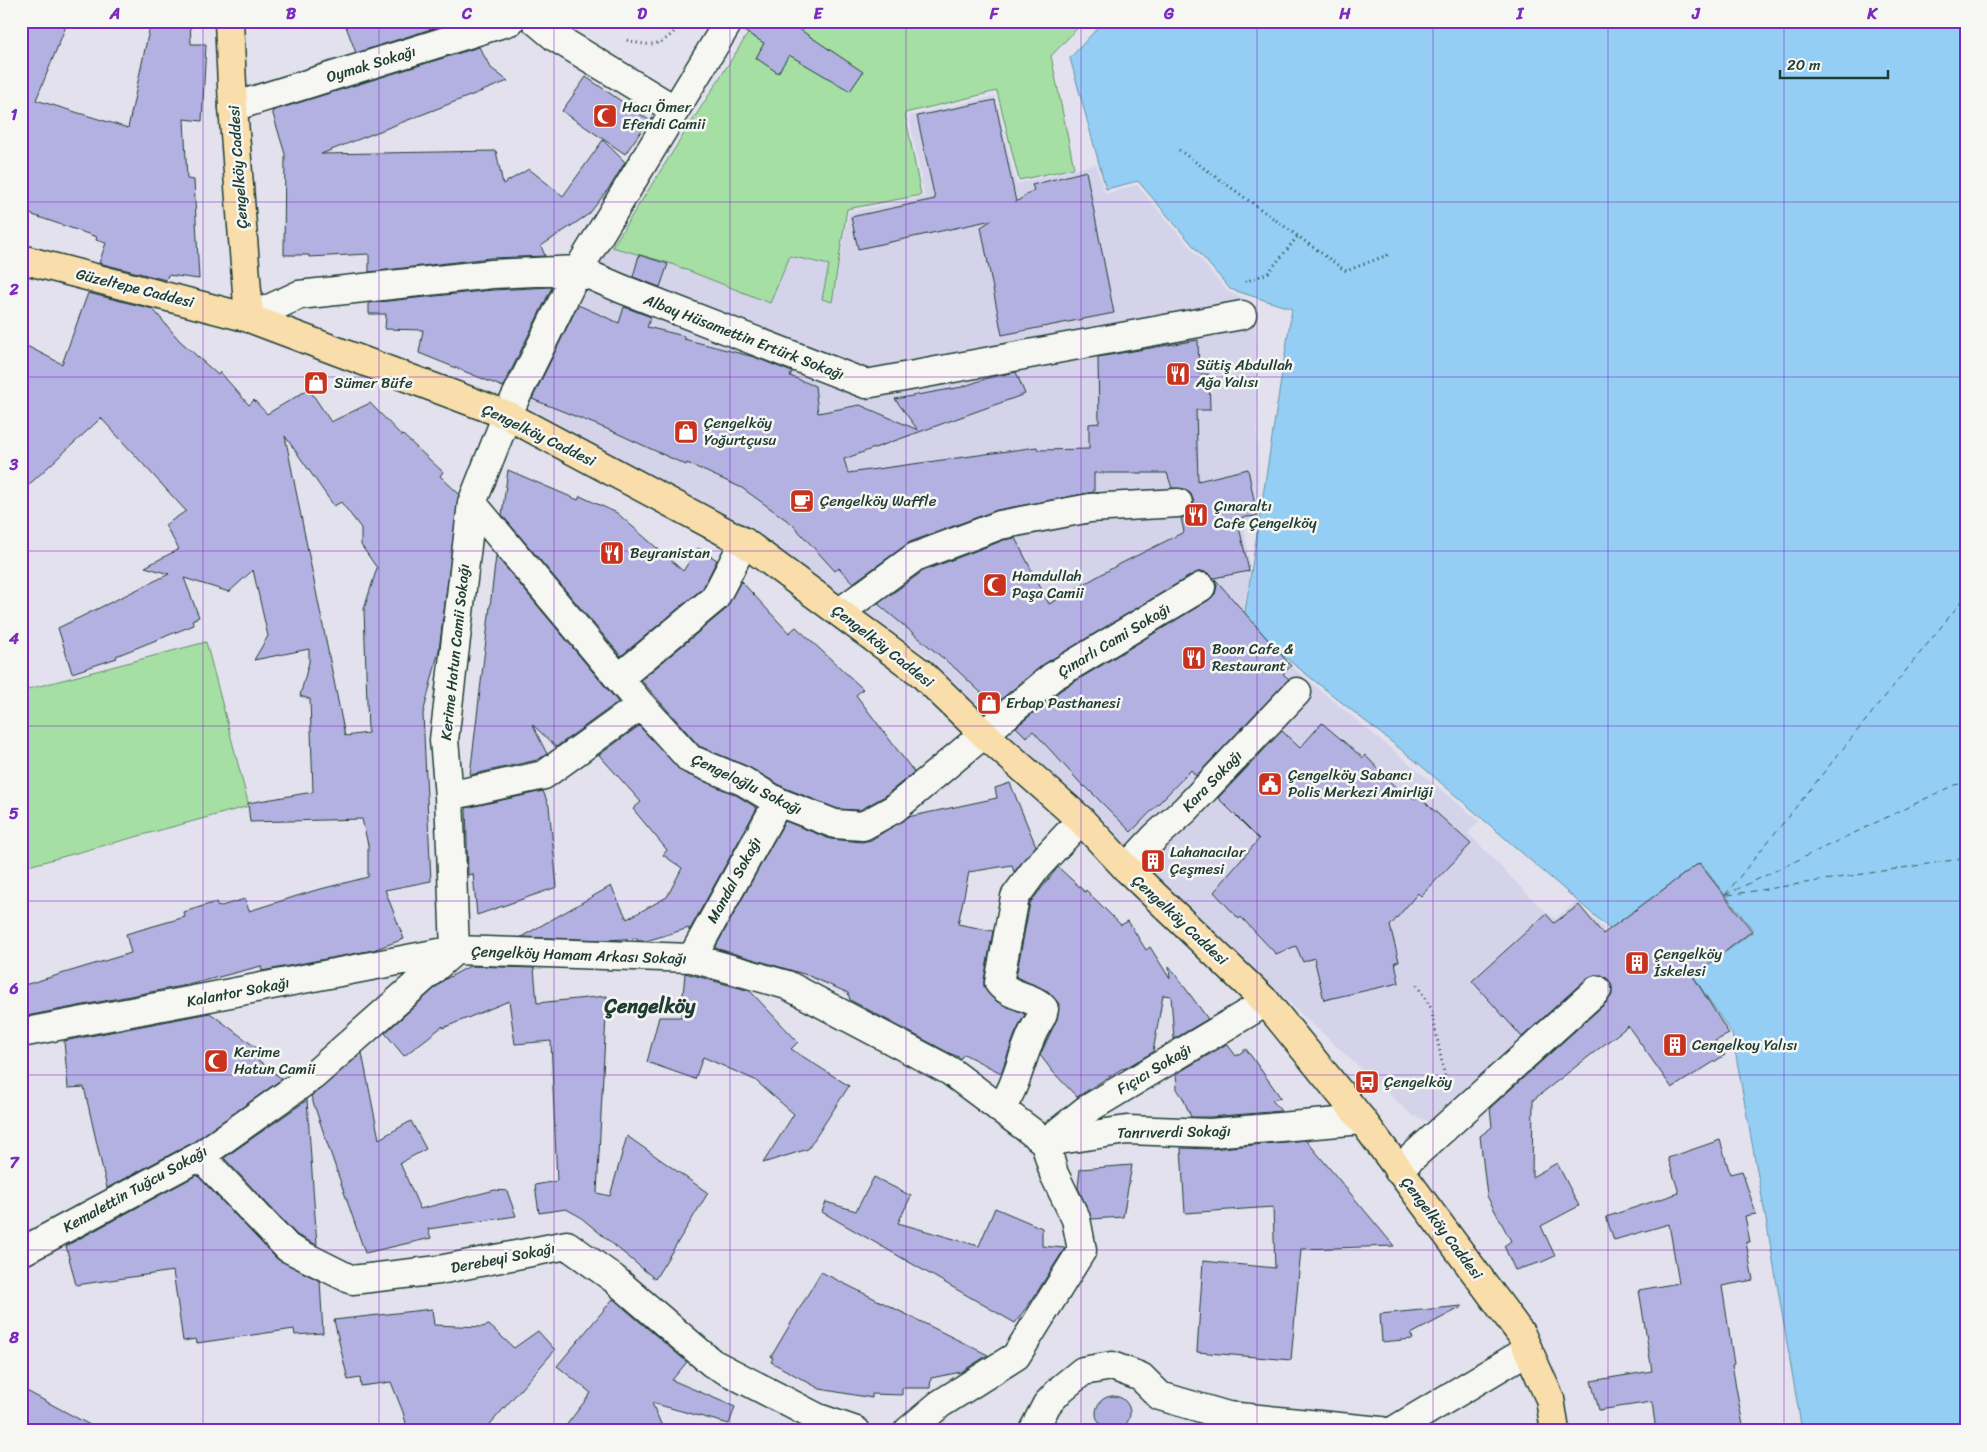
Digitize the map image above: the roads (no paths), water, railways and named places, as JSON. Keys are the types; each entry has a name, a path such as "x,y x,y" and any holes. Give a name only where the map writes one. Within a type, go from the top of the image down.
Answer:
{"main road":[{"name":"Çengelköy Caddesi","path":"229,21 233,107 249,318 507,415 744,542 921,673 983,733 1081,820 1126,868 1266,1002 1362,1120 1521,1334 1550,1399 1555,1431"},
{"name":"Güzeltepe Caddesi","path":"21,259 249,318"}],"street":[{"name":"Oymak Sokağı","path":"233,107 510,21"},
{"path":"536,21 555,37 675,110"},
{"name":"Kerime Hatun Camii Sokağı","path":"455,950 449,796 444,740 472,503 507,415 578,270 729,21"},
{"name":"Albay Hüsamettin Ertürk Sokağı","path":"249,318 299,295 492,274 578,270 866,384 1242,315"},
{"name":"Çengeloğlu Sokağı","path":"472,503 619,678 690,759 743,781 778,802 835,824 863,826 911,797 983,733"},
{"path":"840,612 915,557 1000,525 1090,508 1178,503"},
{"path":"619,678 715,598 744,542"},
{"name":"Çınarlı Cami Sokağı","path":"983,733 1052,677 1201,587"},
{"name":"Kara Sokağı","path":"1126,868 1155,837 1171,824 1297,692"},
{"path":"449,796 544,775 642,705"},
{"name":"Mandal Sokağı","path":"692,958 778,802"},
{"path":"1000,1109 1010,1095 1034,1029 1044,1015 1044,1009 1040,1003 1005,991 999,983 1014,897 1037,867 1081,820"},
{"name":"Çengelköy Hamam Arkası Sokağı","path":"455,950 692,958 787,985 950,1071 1045,1142"},
{"name":"Kalantor Sokağı","path":"21,1033 455,950"},
{"name":"Kemalettin Tuğcu Sokağı","path":"21,1252 200,1156 314,1075 455,950"},
{"path":"1398,1170 1597,990"},
{"name":"Fıçıcı Sokağı","path":"1045,1142 1086,1110 1266,1002"},
{"name":"Tanrıverdi Sokağı","path":"1045,1142 1127,1130 1210,1133 1362,1120"},
{"path":"908,1431 940,1404 1016,1356 1082,1250 1076,1219 1054,1174 1045,1142"},
{"name":"Derebeyi Sokağı","path":"200,1156 288,1248 352,1280 439,1270 567,1245 612,1278 712,1363 814,1424 856,1431"},
{"path":"1393,1431 1528,1350"},
{"path":"1033,1431 1048,1404 1062,1388 1083,1371 1112,1366 1141,1376 1160,1396 1228,1416 1334,1429 1382,1431"}],"water":[{"path":"1104,21 1966,21 1966,1431 1802,1431 1732,1034 1693,976 1754,931 1700,863 1610,929 1418,763 1243,624 1292,309 1230,289 1138,181 1106,189 1070,58"}],"place":[{"name":"Hacı Ömer Efendi Camii","path":"605,116"},
{"name":"Sütiş Abdullah Ağa Yalısı","path":"1178,374"},
{"name":"Sümer Büfe","path":"316,383"},
{"name":"Çengelköy Yoğurtçusu","path":"686,432"},
{"name":"Çengelköy Waffle","path":"802,501"},
{"name":"Çınaraltı Cafe Çengelköy","path":"1196,515"},
{"name":"Beyranistan","path":"612,553"},
{"name":"Hamdullah Paşa Camii","path":"995,585"},
{"name":"Boon Cafe & Restaurant","path":"1194,658"},
{"name":"Erbap Pasthanesi","path":"989,703"},
{"name":"Çengelköy Sabancı Polis Merkezi Amirliği","path":"1270,784"},
{"name":"Lahanacılar Çeşmesi","path":"1153,861"},
{"name":"Çengelköy İskelesi","path":"1637,963"},
{"name":"Cengelkoy Yalısı","path":"1675,1045"},
{"name":"Kerime Hatun Camii","path":"216,1061"},
{"name":"Çengelköy","path":"1367,1082"}],"district":[{"name":"Çengelköy","path":"650,1006"}]}
